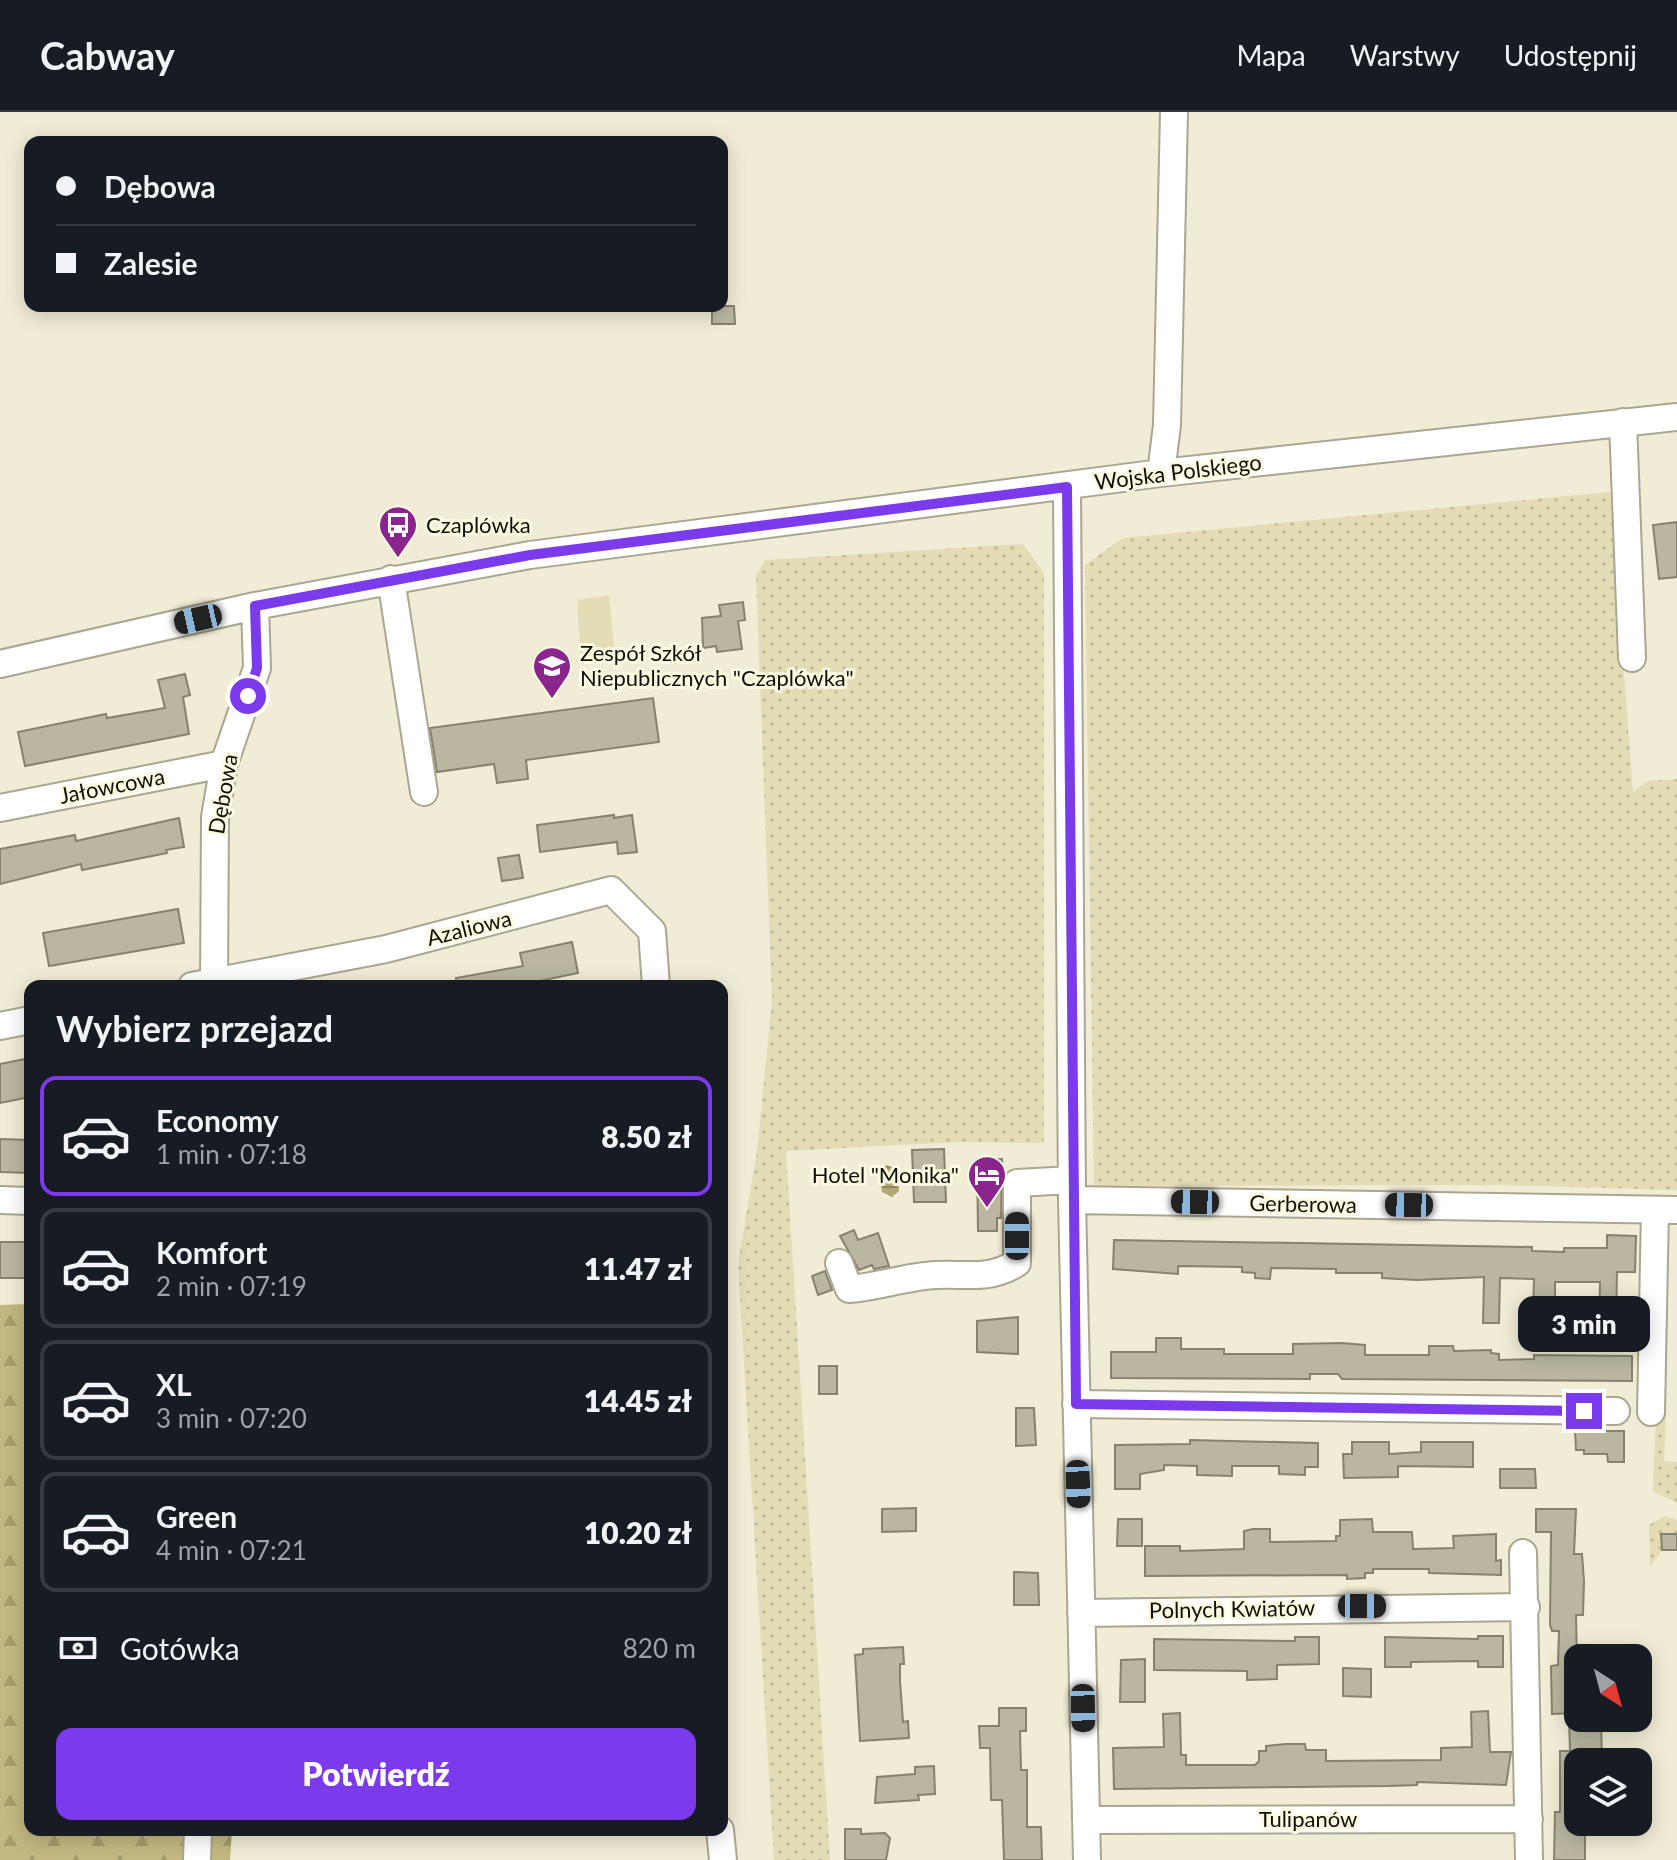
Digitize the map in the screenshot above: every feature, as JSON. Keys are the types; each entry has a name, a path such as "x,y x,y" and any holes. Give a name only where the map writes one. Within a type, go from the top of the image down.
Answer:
{"street":[{"path":"1161,473 1167,425 1174,112"},
{"name":"Wojska Polskiego","path":"0,664 255,606 530,555 1161,473 1677,417"},
{"path":"1623,422 1632,658"},
{"path":"1067,487 1072,1190 1087,1860"},
{"path":"391,579 424,792"},
{"name":"Dębowa","path":"207,980 215,817 224,764 257,668 255,606"},
{"name":"Jałowcowa","path":"0,808 224,764"},
{"name":"Azaliowa","path":"227,980 386,949 611,890 652,931 656,980"},
{"path":"0,1026 24,1021"},
{"name":"Gerberowa","path":"839,1263 849,1289 886,1286 925,1275 998,1275 1017,1263 1017,1183 1072,1190 1666,1210"},
{"path":"0,1200 24,1201"},
{"path":"1651,1412 1666,1210"},
{"path":"1076,1404 1616,1411"},
{"path":"1523,1553 1529,1860"},
{"name":"Polnych Kwiatów","path":"1081,1613 1526,1607"},
{"name":"Tulipanów","path":"1087,1820 1529,1819"},
{"path":"197,1860 198,1836"},
{"path":"721,1836 723,1860"}],"shaded area":[{"path":"1610,492 1633,792 1648,781 1677,779 1677,1190 1500,1185 1094,1186 1085,565 1123,538"},
{"path":"1023,544 1044,573 1044,1143 958,1142 786,1151 830,1860 774,1860 738,1263 757,1152 772,1000 756,576 765,560"},
{"path":"609,595 615,660 581,664 577,600"},
{"path":"886,1165 897,1169 899,1191 892,1197 882,1192 880,1171"},
{"path":"1656,1414 1666,1414 1664,1461 1677,1462 1677,1503 1653,1491"},
{"path":"1665,1516 1677,1520 1677,1550 1662,1550 1650,1567 1649,1525"}],"green space":[{"path":"24,1304 24,1836 232,1836 230,1860 0,1860 0,1305"}],"building":[{"path":"728,306 734,306 735,324 712,324 712,312 728,312"},
{"path":"1677,522 1677,577 1659,579 1653,525"},
{"path":"743,602 745,620 738,621 742,649 717,652 716,646 703,648 702,618 721,616 719,605"},
{"path":"185,674 190,695 183,697 189,734 25,766 18,732 106,714 107,718 165,708 158,680"},
{"name":"Zespół Szkół Niepublicznych \"Czaplówka\"","path":"653,698 659,742 526,760 528,779 497,783 494,764 437,772 430,728"},
{"path":"614,815 614,818 632,815 637,852 618,854 617,842 540,852 537,825"},
{"path":"179,818 184,847 82,870 81,864 0,884 0,849 75,835 76,841"},
{"path":"519,855 523,878 502,881 498,858"},
{"path":"178,909 184,943 49,966 43,933"},
{"path":"572,942 578,973 545,980 456,980 523,966 520,953"},
{"path":"24,1059 24,1098 0,1103 0,1064"},
{"path":"0,1139 24,1140 24,1173 0,1172"},
{"path":"944,1149 946,1202 914,1202 912,1150"},
{"path":"977,1159 1002,1159 1001,1218 997,1218 997,1231 978,1231"},
{"path":"854,1230 858,1240 878,1233 889,1266 874,1269 872,1265 859,1270 840,1236"},
{"path":"1607,1235 1636,1236 1635,1272 1617,1272 1616,1325 1599,1324 1600,1282 1555,1282 1555,1312 1533,1312 1534,1279 1500,1278 1499,1323 1483,1323 1484,1277 1417,1280 1382,1278 1382,1273 1336,1273 1336,1269 1271,1268 1270,1279 1255,1278 1255,1273 1242,1272 1242,1267 1178,1266 1178,1274 1113,1269 1114,1240 1532,1247 1532,1251 1564,1252 1564,1248 1607,1248"},
{"path":"0,1242 24,1242 24,1278 0,1278"},
{"path":"825,1271 832,1290 818,1295 812,1276"},
{"path":"1018,1317 1018,1354 977,1352 977,1321"},
{"path":"1156,1338 1181,1338 1181,1349 1224,1349 1224,1354 1293,1354 1293,1344 1341,1343 1365,1345 1365,1355 1429,1355 1429,1346 1453,1346 1454,1351 1491,1350 1491,1353 1499,1354 1499,1360 1534,1359 1534,1355 1632,1356 1632,1381 1342,1379 1338,1374 1310,1374 1310,1379 1111,1378 1111,1352 1156,1352"},
{"path":"819,1366 837,1366 837,1394 819,1394"},
{"path":"1016,1408 1034,1408 1036,1445 1016,1446"},
{"path":"1575,1431 1624,1431 1624,1462 1608,1462 1607,1454 1584,1454 1584,1450 1576,1450"},
{"path":"1190,1440 1318,1443 1318,1467 1305,1467 1305,1475 1279,1474 1279,1466 1232,1466 1232,1476 1197,1475 1197,1466 1164,1465 1164,1470 1140,1474 1140,1489 1115,1489 1115,1445 1190,1444"},
{"path":"1352,1442 1389,1442 1389,1454 1421,1452 1421,1442 1473,1442 1473,1467 1398,1466 1398,1477 1344,1478 1343,1454 1352,1454"},
{"path":"1500,1469 1535,1469 1536,1488 1500,1488"},
{"path":"916,1508 916,1531 882,1532 882,1509"},
{"path":"1536,1509 1576,1509 1574,1554 1582,1554 1583,1615 1576,1615 1577,1644 1564,1644 1564,1714 1552,1714 1551,1666 1558,1665 1559,1631 1552,1631 1550,1625 1551,1532 1536,1532"},
{"path":"1118,1519 1142,1519 1142,1546 1117,1546"},
{"path":"1372,1519 1373,1532 1412,1532 1413,1549 1454,1548 1453,1536 1496,1534 1496,1561 1501,1560 1501,1575 1429,1573 1429,1569 1373,1569 1373,1573 1365,1573 1365,1578 1347,1579 1347,1575 1145,1576 1145,1546 1180,1546 1180,1551 1244,1549 1244,1531 1253,1529 1270,1529 1270,1542 1336,1541 1336,1536 1340,1536 1340,1520"},
{"path":"1661,1534 1677,1534 1677,1550 1662,1550"},
{"path":"1014,1572 1038,1573 1039,1605 1014,1605"},
{"path":"1478,1636 1503,1636 1503,1667 1478,1667 1478,1661 1411,1662 1411,1667 1385,1667 1385,1637 1478,1639"},
{"path":"1295,1637 1319,1637 1319,1664 1277,1665 1277,1679 1247,1680 1247,1671 1154,1670 1154,1639 1295,1641"},
{"path":"903,1647 904,1664 900,1664 900,1681 903,1722 908,1721 909,1738 860,1741 855,1655 863,1654 863,1649"},
{"path":"1145,1659 1145,1702 1120,1702 1121,1660"},
{"path":"1343,1668 1371,1669 1371,1697 1343,1696"},
{"path":"999,1708 1026,1708 1026,1731 1020,1731 1021,1770 1027,1770 1027,1827 1041,1827 1042,1860 1004,1860 1002,1800 991,1800 990,1748 980,1748 979,1726 999,1726"},
{"path":"1488,1711 1490,1752 1511,1752 1506,1785 1417,1782 1417,1785 1388,1786 1114,1789 1113,1748 1164,1747 1163,1714 1180,1713 1181,1755 1186,1755 1186,1765 1255,1765 1259,1761 1259,1751 1266,1751 1266,1746 1286,1744 1305,1744 1306,1750 1326,1750 1326,1761 1441,1760 1441,1748 1472,1747 1471,1712"},
{"path":"1569,1732 1601,1732 1602,1748 1570,1748"},
{"path":"1560,1751 1564,1751 1564,1836 1585,1836 1585,1860 1554,1860 1555,1812 1560,1812"},
{"path":"934,1766 935,1794 918,1795 919,1800 875,1803 877,1777 915,1774 915,1767"},
{"path":"845,1829 861,1829 861,1834 885,1833 890,1838 886,1860 845,1860"}],"place":[{"name":"Czaplówka","path":"398,559"},
{"name":"Zespół Szkół Niepublicznych \"Czaplówka\"","path":"552,700"},
{"name":"Hotel \"Monika\"","path":"987,1209"}],"route":[{"path":"248,696 257,668 255,606 530,555 1067,487 1076,1404 1584,1411"}]}
